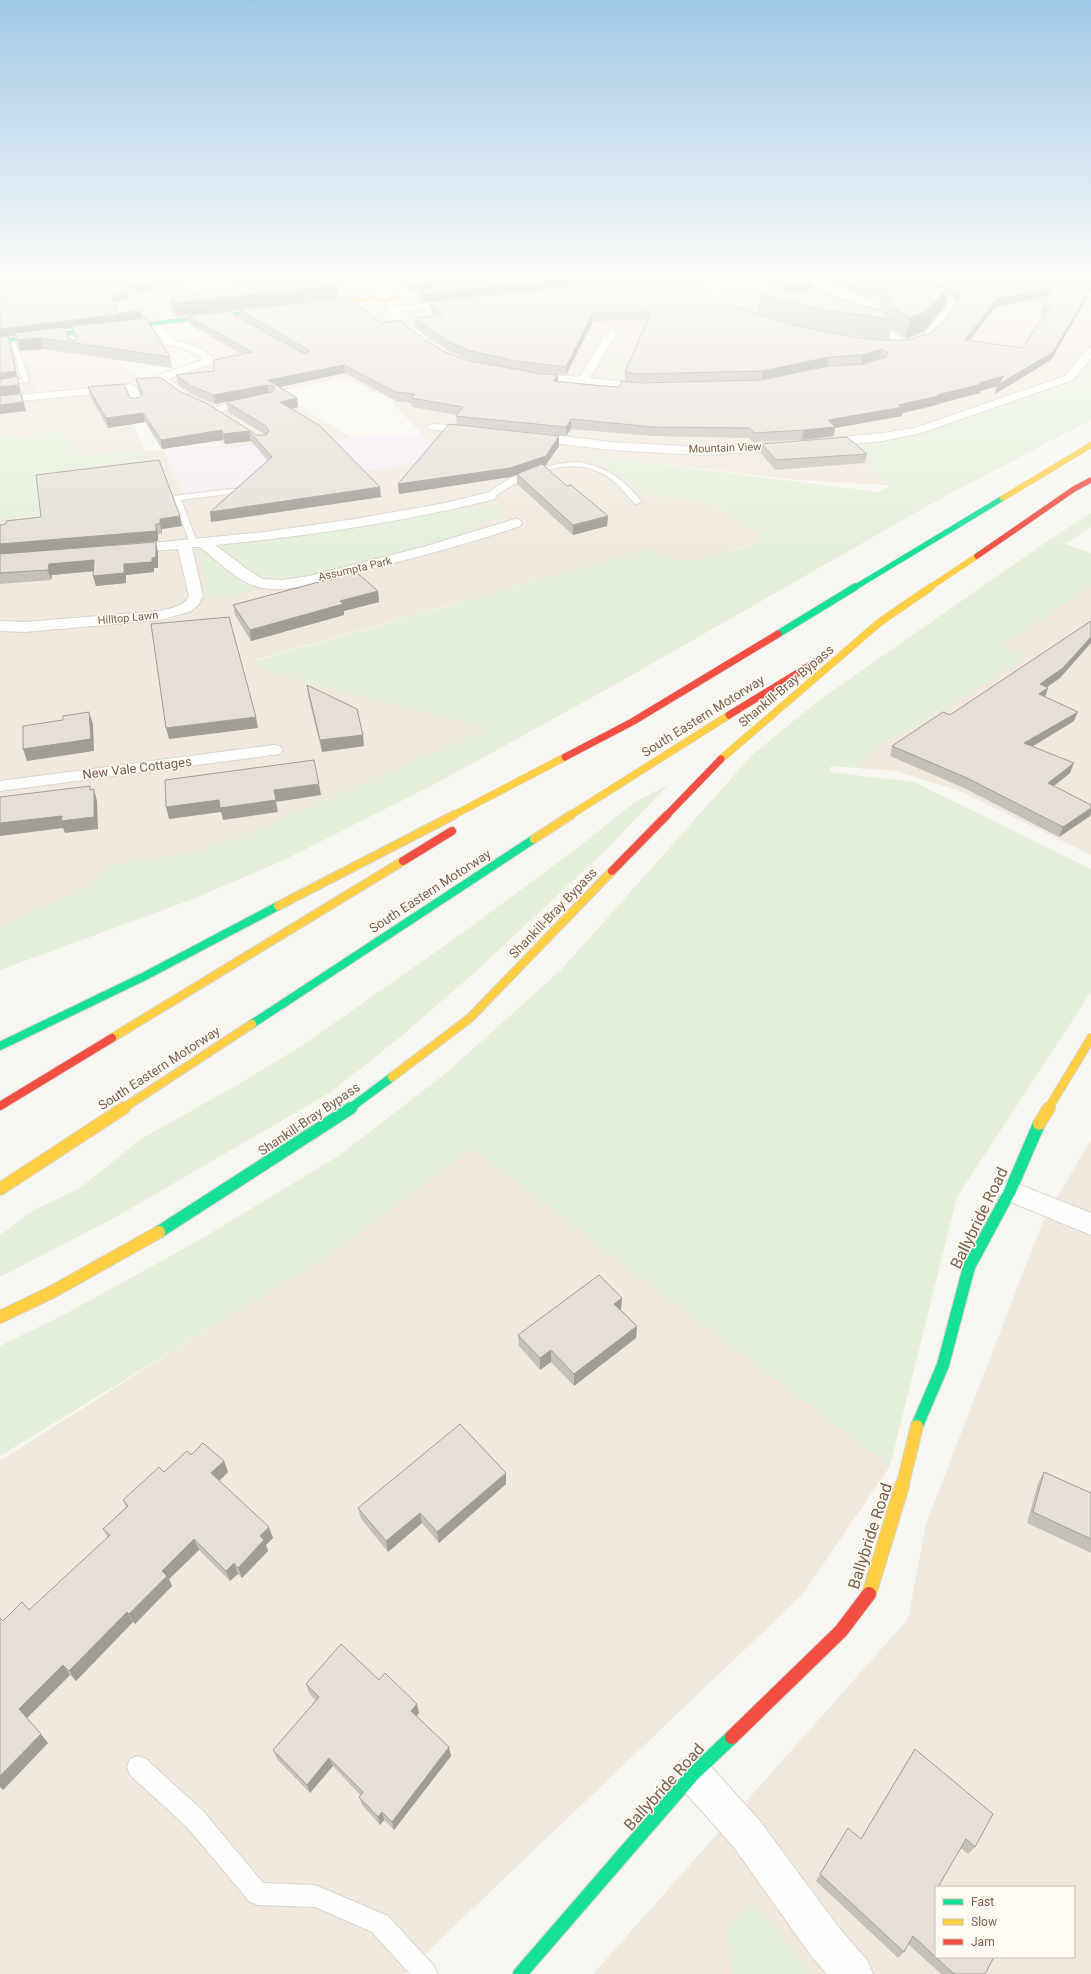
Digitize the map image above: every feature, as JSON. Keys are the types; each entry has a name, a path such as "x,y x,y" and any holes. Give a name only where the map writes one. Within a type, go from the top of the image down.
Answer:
{"main road":[{"path":"504,800 1091,445"},
{"name":"Shankill-Bray Bypass","path":"0,1317 52,1292 183,1218 354,1106 470,1018 733,747 880,622 1074,489 1091,480"},
{"name":"South Eastern Motorway","path":"0,1189 633,774 880,622"},
{"path":"0,1046 145,976 632,722"},
{"path":"0,1106 463,824"},
{"name":"Ballybride Road","path":"520,1974 693,1774 840,1631 869,1595 899,1499 916,1429 943,1365 969,1266 1010,1191 1038,1124 1091,1038"}],"street":[{"path":"195,366 160,378 199,403 225,417"},
{"path":"583,382 592,366"},
{"name":"Mountain View","path":"522,435 610,446 702,451 802,445 883,437 918,431 1069,378 1081,366"},
{"path":"522,375 583,382 660,387"},
{"path":"0,400 131,387 137,404"},
{"path":"214,410 269,398"},
{"path":"433,427 485,432"},
{"path":"116,550 194,544 384,518 456,505 490,496"},
{"name":"Assumpta Park","path":"194,544 261,584 284,585 397,559 483,535 515,523"},
{"name":"Hilltop Lawn","path":"0,626 25,627 71,623 160,615 179,610 191,604 196,596 194,544"},
{"name":"New Vale Cottages","path":"0,786 274,750"},
{"path":"1010,1191 1091,1224"},
{"path":"693,1774 746,1833 826,1943 853,1974"}],"lane":[{"path":"21,366 31,397"},
{"path":"0,384 26,382"},
{"path":"490,496 500,487 526,475 554,467 577,465 596,468 605,472 638,502"},
{"path":"194,544 177,498 232,491"},
{"path":"138,1767 196,1819 258,1894 315,1896 380,1924 426,1974"}],"shaded area":[{"path":"29,366 122,366 148,381 36,392"},
{"path":"29,366 36,392 0,395 0,367"},
{"path":"184,366 1091,366 1091,403 921,487 797,480 594,456 639,492 652,496 686,498 719,507 757,534 755,543 697,560 675,559 648,549 255,660 264,670 490,728 241,837 199,851 0,933 0,519 42,516 0,461 0,402 119,391 145,451 220,446 219,433 147,381","holes":["347,377 377,394 397,396 392,403 422,434 352,438 276,392"]},
{"path":"422,434 441,457 441,460 240,489 239,486 183,493 163,451"},
{"path":"1091,586 1091,855 958,790 895,771 859,768 867,753 954,703 1028,655 1002,646"},
{"path":"1091,1140 1091,1974 593,1974 908,1619 926,1524 1043,1221"},
{"path":"470,1148 890,1466 803,1594 404,1974 0,1974 0,1461 173,1351 323,1259"}],"green space":[{"path":"612,366 639,366 627,381 613,375 611,371"},
{"path":"1086,366 1091,366 1091,420 936,501 618,683 437,783 282,861 193,899 0,970 0,927 91,885 110,865 199,851 241,837 490,728 264,670 255,661 648,549 675,559 697,560 758,543 755,543 757,534 719,507 686,498 652,496 639,492 593,456 878,492 889,486 851,445 908,436 1053,389 1075,379"},
{"path":"62,428 79,456 145,451 148,456 101,466 63,470 37,477 42,516 0,519 0,436 29,438"},
{"path":"497,505 506,511 501,512 500,517 478,523 470,534 465,537 332,572 291,580 271,579 246,570 217,546 277,538 469,506 483,507"},
{"path":"1091,513 1091,527 1065,544 1091,553 1091,586 1002,646 1029,655 954,703 867,753 859,768 831,766 829,772 914,782 1091,869 1091,992 957,1197 890,1466 470,1148 323,1259 0,1456 0,1346 67,1313 201,1239 340,1155 446,1073 561,970 752,755 818,701 1049,540"},
{"path":"201,550 216,558 251,584 253,588 240,594 211,596 208,593 199,552"},
{"path":"668,785 606,850 474,973 399,1038 331,1092 116,1217 0,1277 0,1235 34,1210 80,1188 141,1139 237,1085 303,1045 457,937 581,845 635,802"},
{"path":"754,1905 813,1974 733,1974 726,1925"}],"building":[{"path":"0,366 15,366 16,371 0,373"},
{"path":"214,366 338,366 268,380 297,398 280,402 320,426 380,487 210,512 272,457 249,431 223,434 222,430 161,440 143,413 106,418 88,387 124,384 130,398 139,398 143,394 136,379 160,377 181,392 208,404 257,435 266,435 269,431 266,426 226,402 272,392 275,389 273,386 267,385 214,395 191,386 176,375 214,371"},
{"path":"346,366 499,366 536,373 558,375 553,381 619,387 622,381 639,383 762,380 828,366 1029,366 998,385 1004,376 979,383 982,384 937,395 939,396 898,405 903,407 828,420 835,427 754,433 750,428 654,427 571,419 566,427 456,416 463,407 411,398 415,394 395,392"},
{"path":"628,366 785,366 762,371 639,374 625,372"},
{"path":"17,376 19,385 0,387 0,380"},
{"path":"21,394 23,402 0,405 0,396"},
{"path":"449,424 559,436 546,456 510,468 398,484"},
{"path":"847,437 867,454 776,460 762,444"},
{"path":"159,460 180,516 160,519 160,524 156,524 156,531 0,544 0,525 6,524 6,521 41,517 36,475"},
{"path":"542,464 567,486 571,485 608,516 573,525 517,474"},
{"path":"156,542 156,557 152,558 152,562 124,564 124,573 93,576 94,560 49,564 48,570 0,573 0,554"},
{"path":"356,572 378,591 340,601 343,604 250,630 233,605"},
{"path":"229,617 256,717 166,728 151,624"},
{"path":"1091,621 1091,637 1063,668 1040,684 1048,688 1039,694 1078,712 1024,743 1074,763 1048,783 1091,805 1091,808 1063,827 967,778 892,746 943,712 950,715"},
{"path":"307,685 357,709 363,735 320,740"},
{"path":"89,712 91,739 23,749 23,726 63,720 63,716"},
{"path":"314,760 319,784 274,790 276,800 220,808 219,800 166,807 165,780"},
{"path":"90,786 90,790 94,789 94,817 61,821 62,816 0,823 0,797"},
{"path":"599,1275 622,1298 614,1304 637,1326 574,1374 551,1350 540,1358 518,1335"},
{"path":"460,1424 506,1473 437,1532 420,1513 386,1541 358,1508"},
{"path":"203,1443 224,1461 211,1473 269,1527 260,1536 264,1540 238,1568 234,1563 226,1571 194,1539 162,1571 167,1576 129,1614 127,1612 69,1671 63,1665 19,1709 41,1734 0,1776 0,1618 3,1621 22,1602 29,1610 110,1535 103,1529 128,1506 123,1500 159,1467 164,1472 187,1451 191,1455"},
{"path":"1044,1472 1091,1493 1091,1539 1033,1512"},
{"path":"341,1644 379,1680 385,1673 417,1704 411,1711 449,1747 392,1822 382,1812 378,1817 359,1797 363,1792 329,1758 307,1785 273,1750 319,1697 306,1684"},
{"path":"915,1749 993,1814 975,1847 966,1839 939,1886 935,1886 935,1956 913,1936 904,1952 820,1874 848,1828 861,1839"},
{"path":"937,1958 993,1958 985,1974 954,1974"}],"traffic: fast":[{"path":"778,634 1003,498"},
{"path":"252,1024 534,839"},
{"path":"0,1046 145,976 278,906"},
{"path":"159,1232 183,1218 354,1106 392,1077"},
{"path":"917,1426 943,1365 969,1267 1010,1191 1039,1124"},
{"path":"520,1974 693,1774 732,1737"}],"traffic: slow":[{"path":"1003,498 1091,445"},
{"path":"721,759 880,622 977,556"},
{"path":"534,839 633,774 729,715"},
{"path":"278,906 565,757"},
{"path":"112,1038 403,861"},
{"path":"392,1077 470,1018 612,871"},
{"path":"0,1189 252,1024"},
{"path":"1039,1124 1091,1038"},
{"path":"0,1317 52,1292 159,1232"},
{"path":"869,1594 899,1499 917,1426"}],"traffic: jam":[{"path":"977,556 1074,489 1091,480"},
{"path":"565,757 632,722 778,634"},
{"path":"729,715 819,660"},
{"path":"612,871 721,759"},
{"path":"403,861 452,831"},
{"path":"0,1106 112,1038"},
{"path":"732,1737 841,1631 869,1594"}]}
